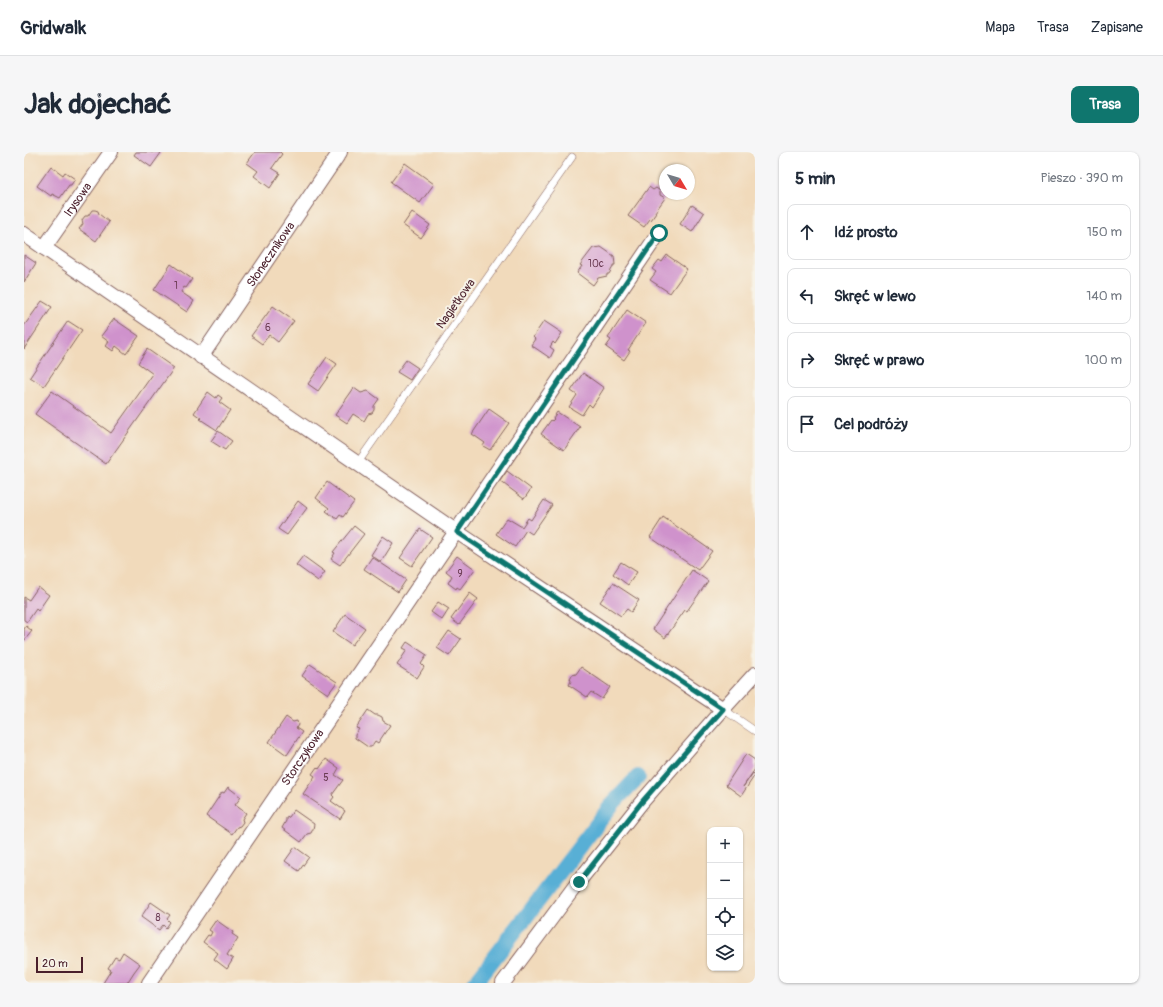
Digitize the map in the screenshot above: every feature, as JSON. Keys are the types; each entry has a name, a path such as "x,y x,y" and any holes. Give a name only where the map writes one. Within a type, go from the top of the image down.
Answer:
{"street":[{"name":"Irysowa","path":"44,248 111,152"},
{"name":"Słonecznikowa","path":"201,357 340,152"},
{"name":"Storczykowa","path":"150,983 659,233"},
{"path":"24,234 457,532 723,709"},
{"path":"503,983 641,803 755,674"}],"lane":[{"name":"Nagietkowa","path":"358,464 572,158"},
{"path":"723,709 755,731"}],"building":[{"path":"136,152 161,153 151,167 134,155"},
{"path":"255,152 280,152 282,154 272,168 280,173 270,188 254,176 258,171 247,163"},
{"path":"405,163 434,184 420,203 391,182"},
{"path":"51,166 63,175 65,172 75,179 60,198 52,194 51,196 37,186"},
{"path":"649,187 653,190 656,188 659,190 659,200 664,200 651,220 650,219 644,227 628,216"},
{"path":"692,205 704,213 692,232 680,224"},
{"path":"92,210 98,211 99,214 109,222 96,241 79,229 83,224 82,220 85,216 88,216"},
{"path":"412,212 430,225 421,238 403,225"},
{"path":"601,247 614,256 615,265 613,265 607,276 598,278 593,285 577,273 582,266 580,265 593,248"},
{"path":"24,255 36,263 24,282"},
{"path":"667,255 687,269 670,293 650,280 656,272 652,269 659,260 662,262"},
{"path":"171,264 192,279 186,288 184,287 181,292 194,301 187,312 154,290"},
{"path":"42,301 52,307 24,349 24,326"},
{"path":"273,306 294,321 278,342 269,335 262,344 251,336"},
{"path":"627,310 646,323 628,350 630,351 624,360 606,347 611,340 608,338"},
{"path":"114,319 139,336 126,354 116,346 113,351 106,346 109,342 101,336"},
{"path":"68,321 82,330 44,386 30,377"},
{"path":"544,321 562,333 555,344 553,342 550,347 554,350 550,358 531,345 535,339 533,337"},
{"path":"147,349 174,368 106,464 35,414 52,391 111,433 153,374 138,363"},
{"path":"327,357 337,364 318,391 308,384"},
{"path":"406,360 418,368 410,380 397,372"},
{"path":"583,373 604,388 592,407 589,404 582,415 569,407 577,395 571,391"},
{"path":"354,388 361,393 368,391 379,399 374,406 372,413 368,414 364,421 353,414 347,423 335,415"},
{"path":"208,392 216,398 218,395 222,398 219,402 230,410 217,430 200,419 201,418 194,413"},
{"path":"489,409 509,423 490,450 483,446 485,443 472,434"},
{"path":"557,412 580,427 564,450 541,434 551,420 552,421 554,419 553,418"},
{"path":"218,431 232,441 225,450 211,441"},
{"path":"507,471 531,489 524,499 500,481"},
{"path":"327,482 354,502 343,517 340,515 337,519 326,511 329,508 316,498"},
{"path":"544,500 552,505 532,534 526,530 515,547 496,534 507,518 522,527 528,518 531,520"},
{"path":"298,501 307,508 287,535 278,529"},
{"path":"663,517 712,551 698,570 650,537"},
{"path":"354,526 364,534 340,565 331,559 335,553 333,552"},
{"path":"420,529 432,537 412,566 400,558"},
{"path":"383,536 393,543 381,562 371,555"},
{"path":"303,556 325,572 318,581 296,565"},
{"path":"457,556 475,569 460,589 457,587 456,589 448,583 452,576 446,571"},
{"path":"372,557 406,580 398,592 364,569"},
{"path":"621,562 637,572 628,585 613,574"},
{"path":"692,570 708,581 687,611 685,610 665,638 653,629"},
{"path":"613,583 639,600 631,612 627,609 621,616 600,602"},
{"path":"38,587 49,595 38,611 36,609 27,622 24,620 24,597 29,600"},
{"path":"470,593 478,599 459,625 451,619"},
{"path":"438,602 449,609 442,620 431,612"},
{"path":"345,614 365,628 352,645 333,632"},
{"path":"26,626 32,631 24,641 24,629"},
{"path":"449,631 461,639 449,656 437,648"},
{"path":"407,642 427,655 421,664 424,667 417,678 397,665 407,650 403,648"},
{"path":"310,664 337,682 328,694 302,676"},
{"path":"581,667 610,687 602,699 591,692 587,697 569,685 572,675 576,674"},
{"path":"368,710 375,715 382,717 383,721 390,725 378,743 375,741 371,747 368,747 355,738 355,735 359,729 356,728"},
{"path":"286,717 293,722 297,721 298,725 296,728 302,732 287,755 269,742"},
{"path":"746,754 755,760 755,769 743,787 753,773 755,775 741,796 726,785"},
{"path":"326,759 339,768 335,775 343,780 332,795 334,797 331,801 345,811 340,819 303,794 315,776 312,774 317,767 319,769"},
{"path":"228,787 241,797 235,805 246,813 242,819 243,822 232,834 206,816 222,792 224,793"},
{"path":"294,810 314,824 311,833 307,834 301,842 282,828 286,818 289,817"},
{"path":"295,847 309,857 299,871 285,861"},
{"path":"151,902 170,915 167,919 170,922 166,928 163,925 159,930 141,917"},
{"path":"216,920 233,932 232,934 238,938 227,955 233,959 227,969 214,959 218,953 203,942 208,935 210,936 212,932 209,930"},
{"path":"123,952 140,964 127,983 103,983 111,970 108,968 115,957 119,959"}],"waterway":[{"path":"475,983 614,802 638,777"}],"route":[{"path":"579,882 641,803 723,709 457,532 659,233"}]}
